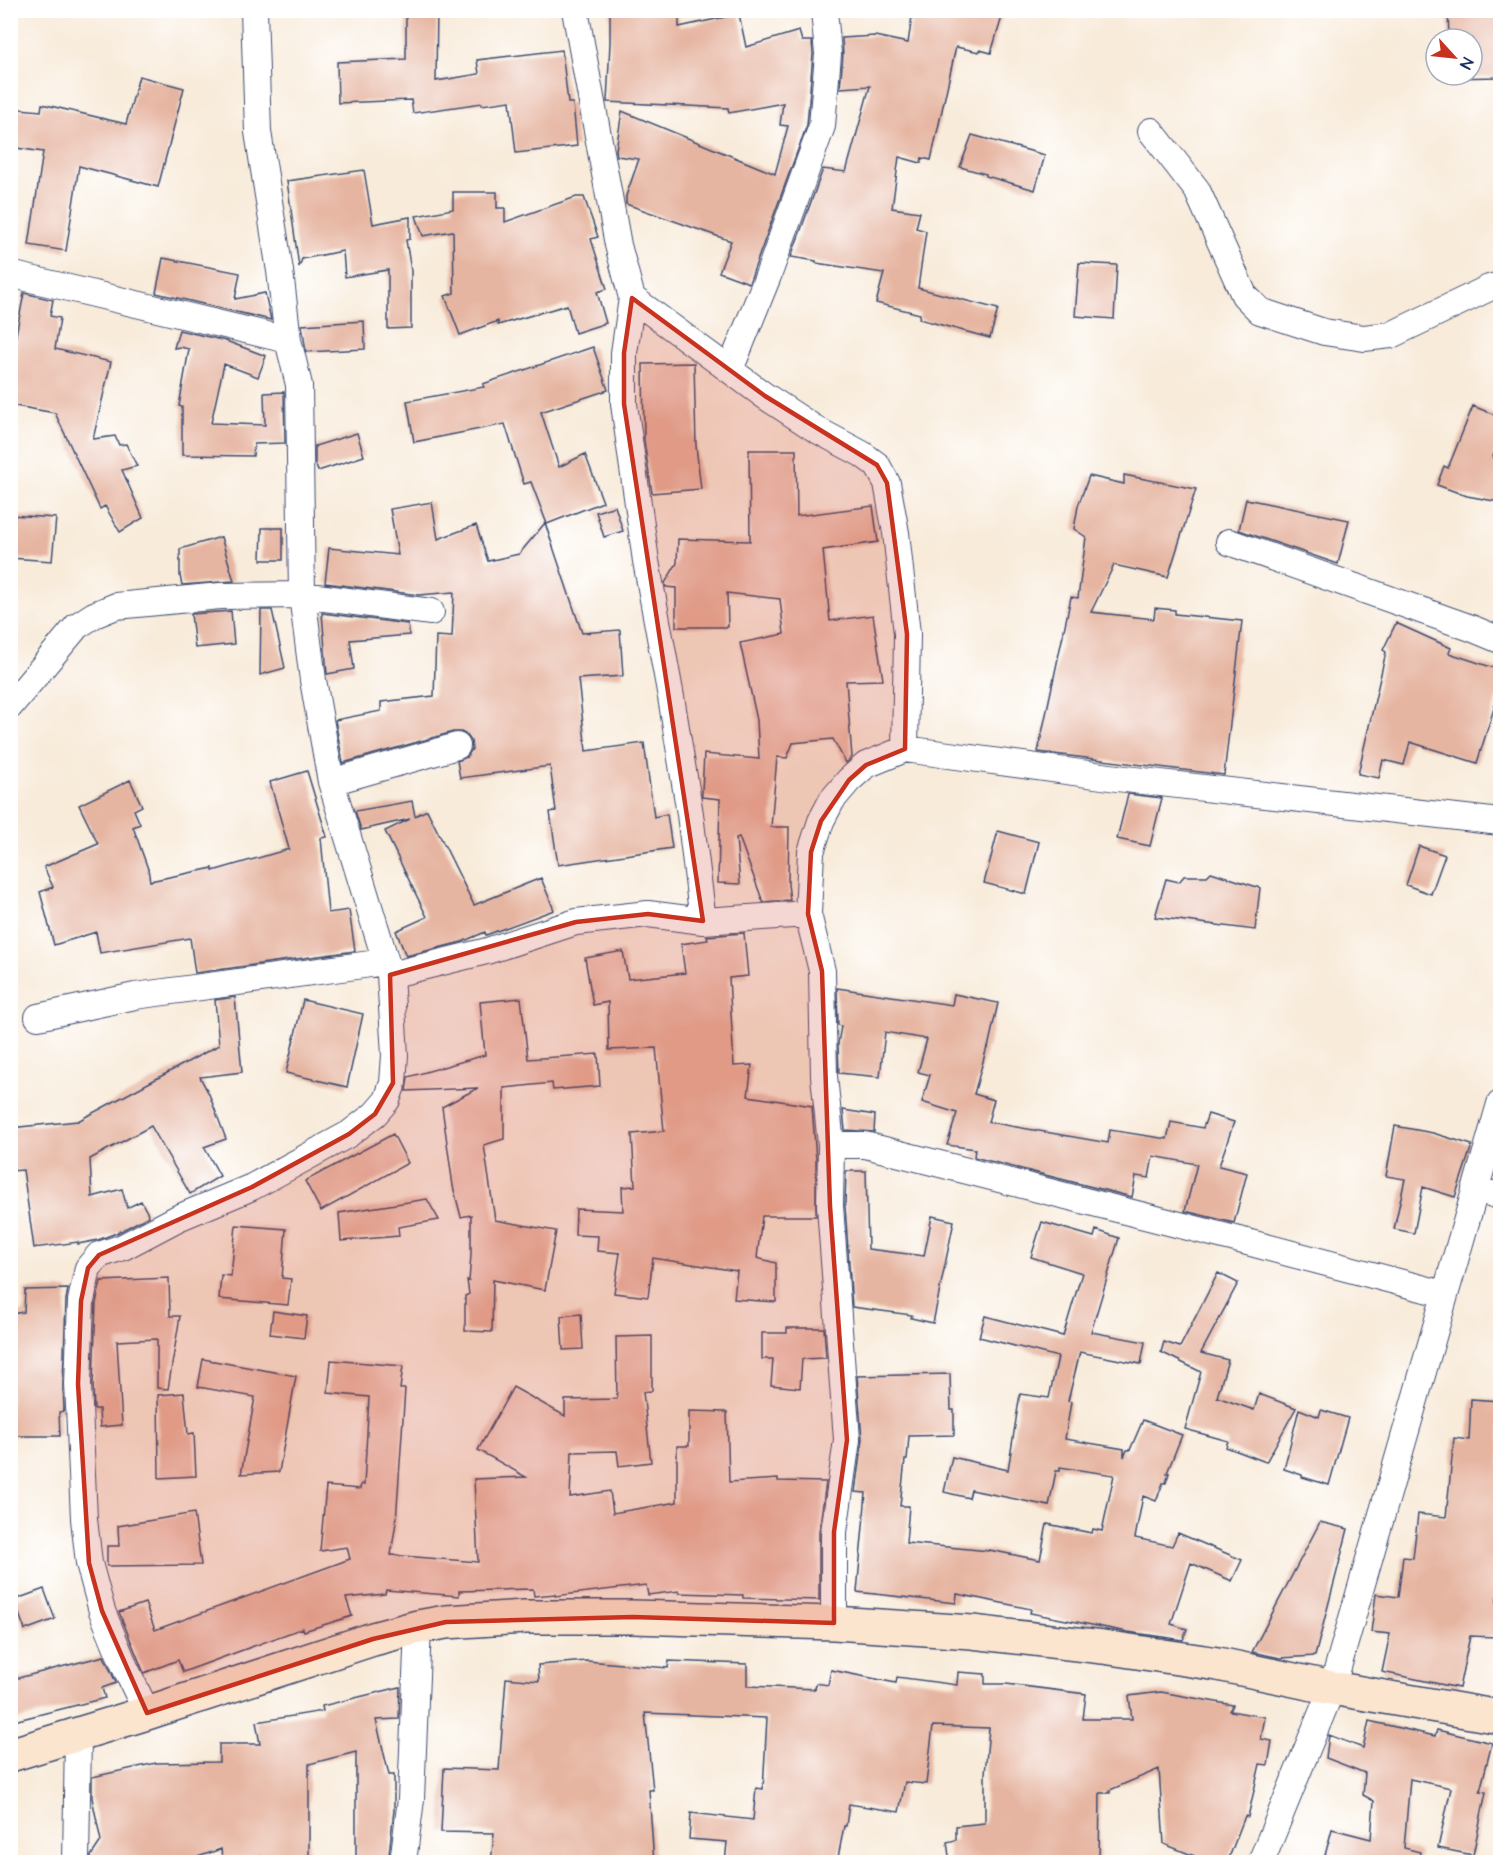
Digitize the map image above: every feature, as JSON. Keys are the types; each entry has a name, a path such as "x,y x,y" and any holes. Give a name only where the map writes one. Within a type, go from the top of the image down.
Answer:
{"street":[{"path":"147,1713 124,1667 102,1611 88,1563 78,1384 81,1301 88,1268 99,1255 123,1247 178,1218 252,1186 349,1134 375,1114 387,1100 393,1083 395,1055 388,969 331,782 313,680 302,595 299,385 288,340 280,271 258,132 254,10"},
{"path":"575,10 618,245 632,298 624,353 624,404 646,561 690,814 703,921"},
{"path":"730,370 772,265 822,126 828,54 824,10"},
{"path":"1151,131 1197,190 1245,295 1260,311 1324,332 1364,338 1391,335 1489,288 1500,285"},
{"path":"10,274 288,340"},
{"path":"632,298 765,396 817,430 878,465 887,483 896,533 907,634 905,749"},
{"path":"1228,542 1500,640"},
{"path":"10,706 76,627 94,615 116,606 220,596 302,595 431,612"},
{"path":"331,782 457,746"},
{"path":"834,1623 834,1532 848,1440 830,1206 831,1145 824,1076 822,971 808,914 811,852 821,821 832,800 866,765 905,749 1117,778 1500,822"},
{"path":"38,1017 135,996 388,969 487,951 576,922 648,914 703,921 808,914"},
{"path":"1262,1863 1332,1688 1500,1104"},
{"path":"831,1145 865,1145 1444,1294"},
{"path":"1474,1189 1500,1196"},
{"path":"10,1755 373,1639 446,1622 525,1617 633,1617 834,1623 972,1632 1103,1647 1218,1664 1332,1688 1500,1717"},
{"path":"403,1863 411,1799 418,1627"},
{"path":"76,1863 78,1734"}],"highlighted area":[{"path":"632,298 765,396 877,465 887,483 907,634 905,749 866,765 849,780 821,821 811,852 808,914 822,971 830,1206 847,1440 834,1532 834,1623 633,1617 446,1622 373,1639 147,1713 102,1611 89,1563 78,1384 81,1301 88,1268 99,1255 252,1187 349,1134 375,1114 393,1083 390,975 576,922 648,914 703,921 624,404 624,353"}],"building":[{"path":"406,10 437,10 436,81 479,74 477,60 562,50 568,103 573,103 577,146 516,153 510,101 413,113 411,100 338,103 337,62 406,59"},
{"path":"610,10 679,10 679,27 739,14 746,47 799,31 802,41 812,41 807,125 749,283 719,272 731,241 626,204 626,196 639,159 617,156 622,111 775,174 788,126 780,125 783,103 729,113 728,108 607,102"},
{"path":"913,10 980,10 1002,17 991,53 956,47 931,160 922,158 921,163 899,157 892,208 920,212 916,228 926,231 918,288 998,309 990,338 919,319 920,314 876,303 884,273 791,257 823,169 846,172 870,86 840,88 842,38 875,36 908,43"},
{"path":"1448,10 1498,10 1499,77 1484,77 1484,27 1449,27"},
{"path":"139,76 184,88 158,187 79,166 66,251 29,245 43,152 10,147 10,108 41,111 42,104 126,124"},
{"path":"972,135 1045,155 1035,190 960,167"},
{"path":"364,170 373,224 410,217 410,239 406,240 411,271 411,328 388,329 388,270 345,277 343,251 302,259 299,267 287,181"},
{"path":"453,192 497,192 497,208 505,208 505,222 576,197 584,197 598,237 591,239 607,289 597,292 606,323 575,333 567,305 498,325 498,321 460,335 445,296 454,293 453,231 423,236 416,216 453,209"},
{"path":"163,258 240,273 235,299 265,293 271,320 156,293"},
{"path":"1079,263 1117,265 1114,319 1075,316"},
{"path":"24,293 53,300 50,316 60,318 55,349 111,362 93,439 115,436 119,445 126,444 137,466 122,470 143,518 120,532 105,506 100,509 55,413 10,405 10,366"},
{"path":"364,321 365,349 306,352 302,325"},
{"path":"179,330 226,341 266,356 258,377 224,364 211,423 265,425 264,393 284,392 285,443 254,444 253,456 182,455 182,407 179,406 189,349 174,348"},
{"path":"593,347 608,390 541,412 559,467 585,454 603,502 547,524 531,482 524,484 505,424 414,442 407,401 484,387 483,384"},
{"path":"694,363 696,446 701,489 652,493 644,440 643,364"},
{"path":"1473,406 1500,417 1500,437 1493,457 1500,458 1500,502 1467,496 1437,485 1444,466 1448,468"},
{"path":"357,433 364,456 318,471 315,463 315,446"},
{"path":"749,450 796,450 797,516 873,506 878,542 823,550 830,621 873,615 883,680 846,681 852,757 846,763 833,739 793,743 787,758 777,757 771,827 789,827 790,900 763,902 739,837 736,838 740,884 718,883 720,799 702,797 704,754 759,759 757,720 740,643 784,634 780,599 727,593 728,627 676,627 676,588 666,587 665,583 677,563 678,539 750,541"},
{"path":"1124,475 1196,489 1168,577 1114,565 1091,612 1154,619 1155,608 1175,610 1175,614 1242,621 1224,775 1038,752 1071,597 1078,598 1086,537 1074,529 1078,506 1089,476 1124,484"},
{"path":"1246,499 1349,520 1338,564 1239,530"},
{"path":"432,502 438,539 476,525 488,561 519,554 545,523 582,633 620,630 623,676 578,679 586,751 644,743 654,817 667,814 672,848 558,865 550,812 556,811 550,766 460,778 457,761 467,757 472,749 471,741 461,732 453,732 343,763 335,720 381,711 381,702 434,696 436,636 452,637 454,592 419,595 325,583 329,548 398,555 390,509"},
{"path":"615,506 623,531 604,537 596,512"},
{"path":"10,515 56,518 52,561 10,558"},
{"path":"262,528 283,528 283,560 261,560"},
{"path":"221,537 234,581 182,585 180,549"},
{"path":"261,610 272,610 285,668 260,675"},
{"path":"231,611 234,644 195,648 191,614"},
{"path":"322,613 408,624 409,635 350,640 354,669 327,674"},
{"path":"1396,623 1451,648 1449,653 1500,670 1500,689 1477,763 1410,742 1404,765 1383,760 1379,778 1358,774 1386,652 1383,650"},
{"path":"307,771 327,837 321,838 328,913 349,910 355,951 195,973 190,938 100,953 96,932 54,945 40,892 53,887 44,867 98,844 79,805 130,780 142,806 134,810 140,824 133,827 150,881 213,868 213,871 289,849 270,782"},
{"path":"1128,794 1162,798 1150,846 1117,839"},
{"path":"412,801 415,816 427,810 474,905 541,878 554,910 486,935 485,932 462,942 406,956 396,931 427,917 385,831 410,819 361,830 355,811"},
{"path":"998,831 1039,842 1026,894 984,883"},
{"path":"1419,846 1445,855 1431,894 1406,885"},
{"path":"1211,872 1260,888 1255,930 1155,917 1166,879 1179,882 1184,876 1207,876"},
{"path":"744,933 748,976 729,978 734,1066 752,1065 748,1096 812,1106 816,1160 816,1216 762,1216 757,1258 776,1263 776,1302 734,1299 737,1271 653,1258 648,1297 614,1293 620,1253 597,1251 598,1236 575,1235 576,1209 623,1211 622,1187 635,1186 632,1134 664,1131 656,1048 609,1050 608,1002 593,1005 585,958 623,951 628,979 685,973 681,944 708,940 707,936"},
{"path":"837,988 952,1005 954,994 998,1003 988,1048 974,1094 994,1100 988,1122 1108,1143 1110,1130 1167,1139 1171,1122 1203,1128 1208,1114 1234,1122 1219,1166 1247,1173 1234,1223 1185,1211 1197,1164 1153,1156 1149,1178 1136,1176 1132,1197 974,1157 975,1149 947,1145 957,1113 922,1102 930,1075 918,1072 927,1039 885,1032 880,1077 839,1073 838,1044 841,1026 838,1025"},
{"path":"235,997 242,1072 200,1077 226,1139 204,1147 220,1176 190,1194 151,1126 90,1159 92,1197 122,1189 127,1208 141,1201 149,1216 98,1240 34,1248 23,1170 10,1171 10,1128 78,1121 219,1045 215,1000"},
{"path":"521,998 528,1059 598,1054 600,1086 553,1090 552,1083 504,1088 504,1139 484,1145 495,1220 556,1231 545,1290 493,1280 492,1332 465,1331 465,1296 469,1294 467,1280 469,1281 471,1255 471,1215 461,1217 453,1186 442,1107 478,1088 406,1091 408,1077 485,1055 480,1002"},
{"path":"303,1000 363,1014 347,1087 286,1073"},
{"path":"843,1110 875,1115 874,1132 845,1130"},
{"path":"1395,1126 1433,1133 1472,1145 1455,1197 1423,1187 1414,1233 1394,1229 1405,1179 1386,1176"},
{"path":"393,1134 408,1163 321,1211 305,1181"},
{"path":"846,1171 866,1171 868,1249 924,1256 932,1216 954,1221 933,1323 911,1318 912,1315 852,1307 845,1206"},
{"path":"427,1199 439,1220 398,1227 399,1236 341,1241 339,1213"},
{"path":"1042,1222 1094,1237 1096,1230 1119,1238 1091,1332 1145,1342 1141,1364 1080,1352 1068,1401 1071,1402 1065,1439 1124,1449 1124,1457 1127,1450 1130,1450 1143,1420 1182,1435 1167,1473 1169,1473 1166,1483 1163,1483 1156,1501 1143,1496 1135,1538 1172,1546 1178,1533 1242,1560 1232,1581 1191,1563 1171,1624 1187,1629 1183,1640 1030,1613 1031,1609 957,1594 956,1603 857,1592 866,1493 855,1492 862,1439 857,1376 950,1374 954,1435 909,1436 900,1506 909,1506 906,1543 989,1550 1040,1560 1047,1524 1092,1533 1093,1529 1102,1531 1114,1475 1060,1467 1060,1471 1056,1471 1049,1506 971,1490 969,1498 944,1492 952,1457 1008,1470 1020,1394 1049,1398 1058,1357 979,1337 985,1316 1063,1336 1082,1273 1031,1257"},
{"path":"236,1225 286,1229 282,1278 291,1279 288,1305 219,1299 221,1275 231,1276"},
{"path":"1218,1273 1238,1283 1201,1353 1228,1360 1217,1397 1254,1410 1259,1394 1296,1408 1266,1462 1226,1447 1228,1441 1185,1429 1201,1372 1161,1352 1164,1342 1180,1347"},
{"path":"169,1278 170,1316 180,1316 168,1389 157,1388 157,1339 117,1341 122,1425 100,1427 99,1409 94,1409 93,1384 96,1303 101,1281"},
{"path":"68,1289 63,1383 64,1411 59,1412 60,1436 10,1436 10,1314 24,1312 25,1290"},
{"path":"273,1311 307,1316 304,1338 270,1334"},
{"path":"581,1314 583,1349 563,1350 561,1316"},
{"path":"787,1328 824,1328 826,1358 802,1359 800,1388 771,1385 773,1359 762,1359 762,1333 787,1333"},
{"path":"652,1336 652,1391 643,1392 651,1462 619,1466 617,1451 572,1452 570,1497 610,1491 613,1513 677,1502 677,1446 689,1446 689,1411 727,1412 729,1482 778,1479 778,1481 826,1482 819,1532 819,1600 743,1598 743,1595 679,1593 679,1591 648,1595 646,1585 555,1596 555,1594 534,1596 533,1589 459,1591 459,1596 386,1590 385,1594 346,1598 352,1616 304,1631 303,1628 183,1672 178,1660 144,1673 119,1612 145,1603 155,1630 350,1559 347,1547 320,1551 326,1486 360,1489 361,1484 364,1485 369,1397 328,1393 331,1360 403,1366 400,1389 405,1389 396,1522 391,1555 478,1562 474,1479 526,1477 478,1450 513,1387 565,1416 565,1400 617,1399 616,1337"},
{"path":"203,1359 296,1376 279,1472 241,1474 255,1397 198,1387"},
{"path":"184,1393 188,1434 194,1433 196,1476 159,1478 158,1395"},
{"path":"1471,1399 1500,1401 1500,1597 1497,1597 1496,1637 1470,1636 1459,1688 1382,1672 1390,1634 1371,1632 1376,1594 1398,1597 1403,1557 1413,1558 1418,1514 1446,1517 1454,1438 1469,1440"},
{"path":"1299,1409 1319,1417 1321,1410 1348,1418 1329,1485 1284,1469"},
{"path":"194,1513 201,1565 107,1566 107,1546 119,1546 118,1526"},
{"path":"1320,1522 1348,1529 1315,1656 1280,1658 1252,1652"},
{"path":"44,1589 55,1619 25,1630 14,1600"},
{"path":"104,1656 116,1683 102,1688 105,1698 10,1722 10,1680"},
{"path":"587,1661 668,1668 669,1661 747,1664 747,1686 815,1689 816,1683 828,1685 831,1670 896,1683 897,1677 957,1685 958,1672 985,1674 985,1684 1006,1684 1086,1694 1083,1719 1132,1719 1129,1696 1161,1692 1233,1705 1230,1711 1265,1717 1261,1739 1272,1741 1268,1765 1260,1764 1248,1817 1245,1816 1227,1863 1212,1863 1164,1844 1159,1769 1110,1790 1110,1793 1100,1793 1099,1863 950,1863 947,1842 956,1840 956,1826 985,1823 985,1774 989,1728 933,1726 926,1784 905,1782 899,1812 849,1804 837,1863 725,1863 727,1842 689,1839 691,1813 753,1820 756,1788 763,1789 767,1718 645,1713 653,1790 649,1790 654,1863 491,1863 494,1833 441,1832 444,1768 499,1770 506,1678 539,1681 538,1665"},
{"path":"400,1687 399,1719 376,1720 389,1775 394,1775 394,1810 388,1863 356,1863 356,1752 309,1764 309,1863 260,1863 261,1856 222,1858 221,1849 180,1863 91,1863 91,1856 101,1841 92,1798 92,1777 156,1763 219,1762 219,1744 260,1744 256,1722 323,1711 322,1706"},
{"path":"1369,1721 1435,1736 1437,1730 1492,1743 1480,1791 1486,1792 1473,1855 1438,1848 1451,1788 1410,1779 1404,1848 1420,1852 1418,1862 1348,1857 1346,1863 1323,1863 1332,1829 1371,1839 1374,1801 1363,1795 1365,1773 1326,1758 1329,1735 1363,1748"}]}
